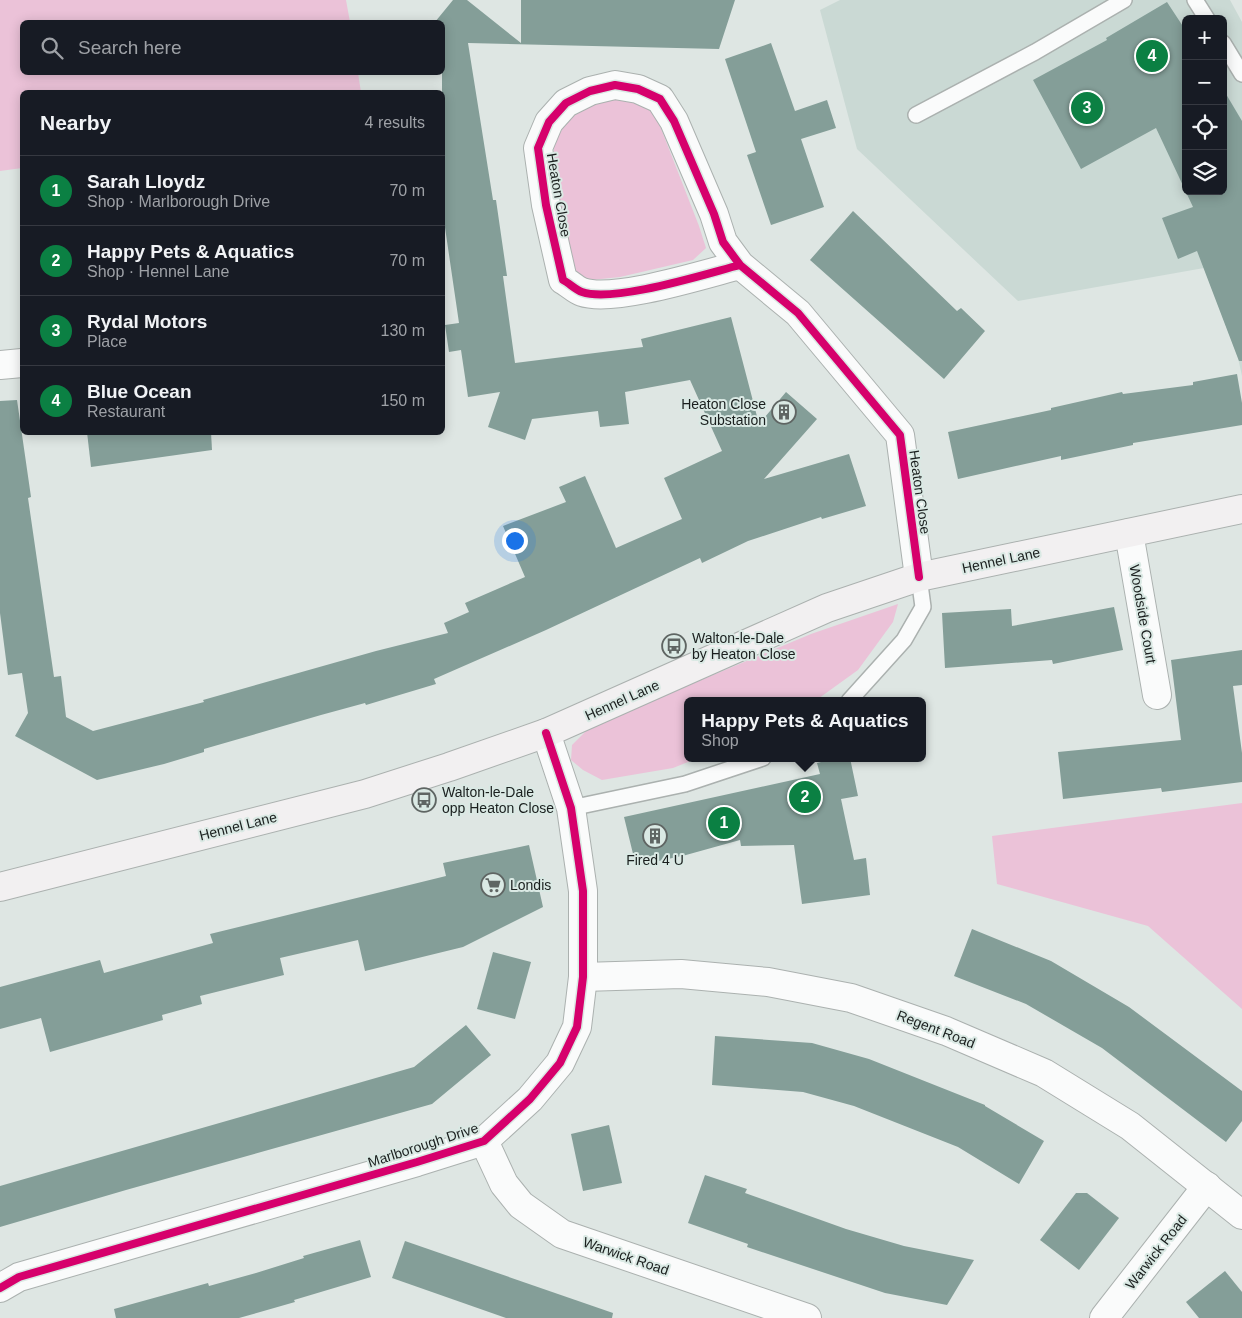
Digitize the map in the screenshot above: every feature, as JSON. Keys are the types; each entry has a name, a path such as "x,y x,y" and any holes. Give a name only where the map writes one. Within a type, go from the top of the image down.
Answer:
{"main road":[{"name":"Hennel Lane","path":"0,887 366,794 449,767 546,733 827,608 919,577 1242,509"}],"street":[{"name":"Heaton Close","path":"740,265 657,286 607,295 582,292 563,280 546,205 538,148 549,122 566,103 590,91 616,85 638,89 660,99 674,121 714,214 723,242 740,265 798,313 900,435 919,577"},
{"path":"0,365 20,363"},
{"name":"Woodside Court","path":"1129,533 1157,695"},
{"name":"Marlborough Drive","path":"0,1288 19,1277 408,1165 484,1141 530,1099 560,1063 577,1027 583,977 583,891 571,808 546,733"},
{"name":"Regent Road","path":"583,977 681,974 768,982 851,998 946,1031 1044,1073 1130,1126 1242,1215"},
{"name":"Warwick Road","path":"484,1141 504,1184 521,1205 562,1234 807,1318"},
{"name":"Warwick Road","path":"1104,1318 1207,1186"}],"lane":[{"path":"916,115 1035,52 1124,0"},
{"path":"1195,0 1204,15"},
{"path":"1227,50 1242,74"},
{"path":"853,697 904,640 923,607 919,577"},
{"path":"571,808 685,784 751,762"}],"shaded area":[{"path":"0,0 346,0 350,20 20,20 20,75 358,75 361,90 20,90 20,168 0,171"},
{"path":"840,0 1230,0 1242,22 1242,376 1238,358 1204,268 1018,301 857,149 820,10"},
{"path":"600,98 630,98 655,113 706,248 693,260 620,277 582,281 571,271 554,181 554,142 569,119"},
{"path":"898,604 893,622 858,670 821,697 684,697 684,762 688,762 673,768 602,780 583,770 571,760 572,745 586,731 629,710 811,634"},
{"path":"1242,803 1242,1009 1148,926 997,884 992,836"}],"building":[{"path":"453,0 467,0 521,43 521,0 735,0 719,49 468,43 493,200 496,200 507,276 503,276 515,363 643,347 641,339 731,317 759,424 786,392 817,419 764,479 849,454 866,506 822,519 821,517 748,541 702,563 700,558 546,630 434,679 436,684 204,749 204,752 164,764 97,780 15,736 28,713 22,673 8,675 0,613 0,401 17,400 20,435 22,435 31,497 28,498 54,677 61,676 66,717 93,731 204,702 203,700 376,651 448,633 444,623 469,612 465,603 525,577 503,526 566,502 559,487 585,476 616,548 682,519 664,478 722,451 690,380 625,392 629,424 600,427 598,411 532,419 525,440 488,427 500,392 468,397 461,350 449,352 445,325 459,323 445,227 445,90 442,90 442,75 445,75 445,20 437,20"},
{"path":"1167,2 1182,25 1182,184 1156,128 1081,169 1033,80 1107,40 1106,38"},
{"path":"771,43 795,111 827,100 836,128 801,139 824,207 771,225 747,155 756,152 725,59"},
{"path":"1227,96 1242,121 1242,361 1239,361 1197,251 1178,259 1162,218 1193,207 1187,195 1227,195"},
{"path":"853,211 957,311 961,308 985,331 944,379 810,260"},
{"path":"1237,374 1242,403 1242,425 1133,443 1133,445 1061,460 1061,456 958,479 948,432 1051,410 1051,408 1122,392 1123,394 1193,385 1193,382"},
{"path":"87,435 211,435 212,450 91,467"},
{"path":"1114,607 1123,650 1053,664 1052,660 945,668 942,613 1011,609 1012,626"},
{"path":"1242,650 1242,685 1233,686 1242,753 1242,782 1162,792 1161,788 1063,799 1058,752 1181,740 1171,660"},
{"path":"851,762 858,796 841,799 854,860 866,858 870,895 802,904 794,845 741,846 740,840 636,866 624,817 820,774 817,763"},
{"path":"529,845 543,907 463,947 365,971 358,940 280,958 284,975 200,996 202,1004 162,1015 163,1020 50,1052 41,1018 0,1029 0,987 100,960 104,973 213,943 210,934 446,876 443,863"},
{"path":"972,929 1051,961 1129,1007 1242,1091 1242,1121 1226,1142 1102,1048 1026,1004 954,976"},
{"path":"493,952 531,962 515,1019 477,1009"},
{"path":"466,1025 491,1055 432,1104 0,1227 0,1186 414,1067"},
{"path":"715,1036 812,1043 869,1059 985,1105 1044,1141 1019,1184 958,1147 854,1106 803,1092 712,1085"},
{"path":"609,1125 622,1183 583,1191 571,1134"},
{"path":"705,1175 747,1189 745,1193 846,1229 904,1246 974,1260 947,1305 885,1293 747,1247 748,1244 688,1223"},
{"path":"1076,1193 1087,1193 1119,1218 1079,1270 1040,1240"},
{"path":"360,1240 371,1277 294,1300 295,1302 239,1318 116,1318 114,1309 208,1283 209,1286 256,1273 304,1258 303,1256"},
{"path":"405,1241 613,1313 612,1318 506,1318 392,1278"},
{"path":"1225,1271 1242,1292 1242,1318 1199,1318 1186,1302"}],"cycle path":[{"path":"740,265 723,242 714,214 674,121 660,99 638,89 615,85 590,91 566,103 549,122 538,148 546,205 563,280 582,292 615,294 660,286 740,265 798,313 900,435 919,577"},
{"path":"0,1288 19,1277 484,1141 530,1099 560,1063 577,1027 583,977 583,891 571,808 546,733"}],"place":[{"name":"Blue Ocean","path":"1152,56"},
{"name":"Rydal Motors","path":"1087,108"},
{"name":"Heaton Close Substation","path":"784,412"},
{"name":"Walton-le-Dale by Heaton Close","path":"674,646"},
{"name":"Happy Pets & Aquatics","path":"805,797"},
{"name":"Walton-le-Dale opp Heaton Close","path":"424,800"},
{"name":"Sarah Lloydz","path":"724,823"},
{"name":"Fired 4 U","path":"655,836"},
{"name":"Londis","path":"493,885"}]}
